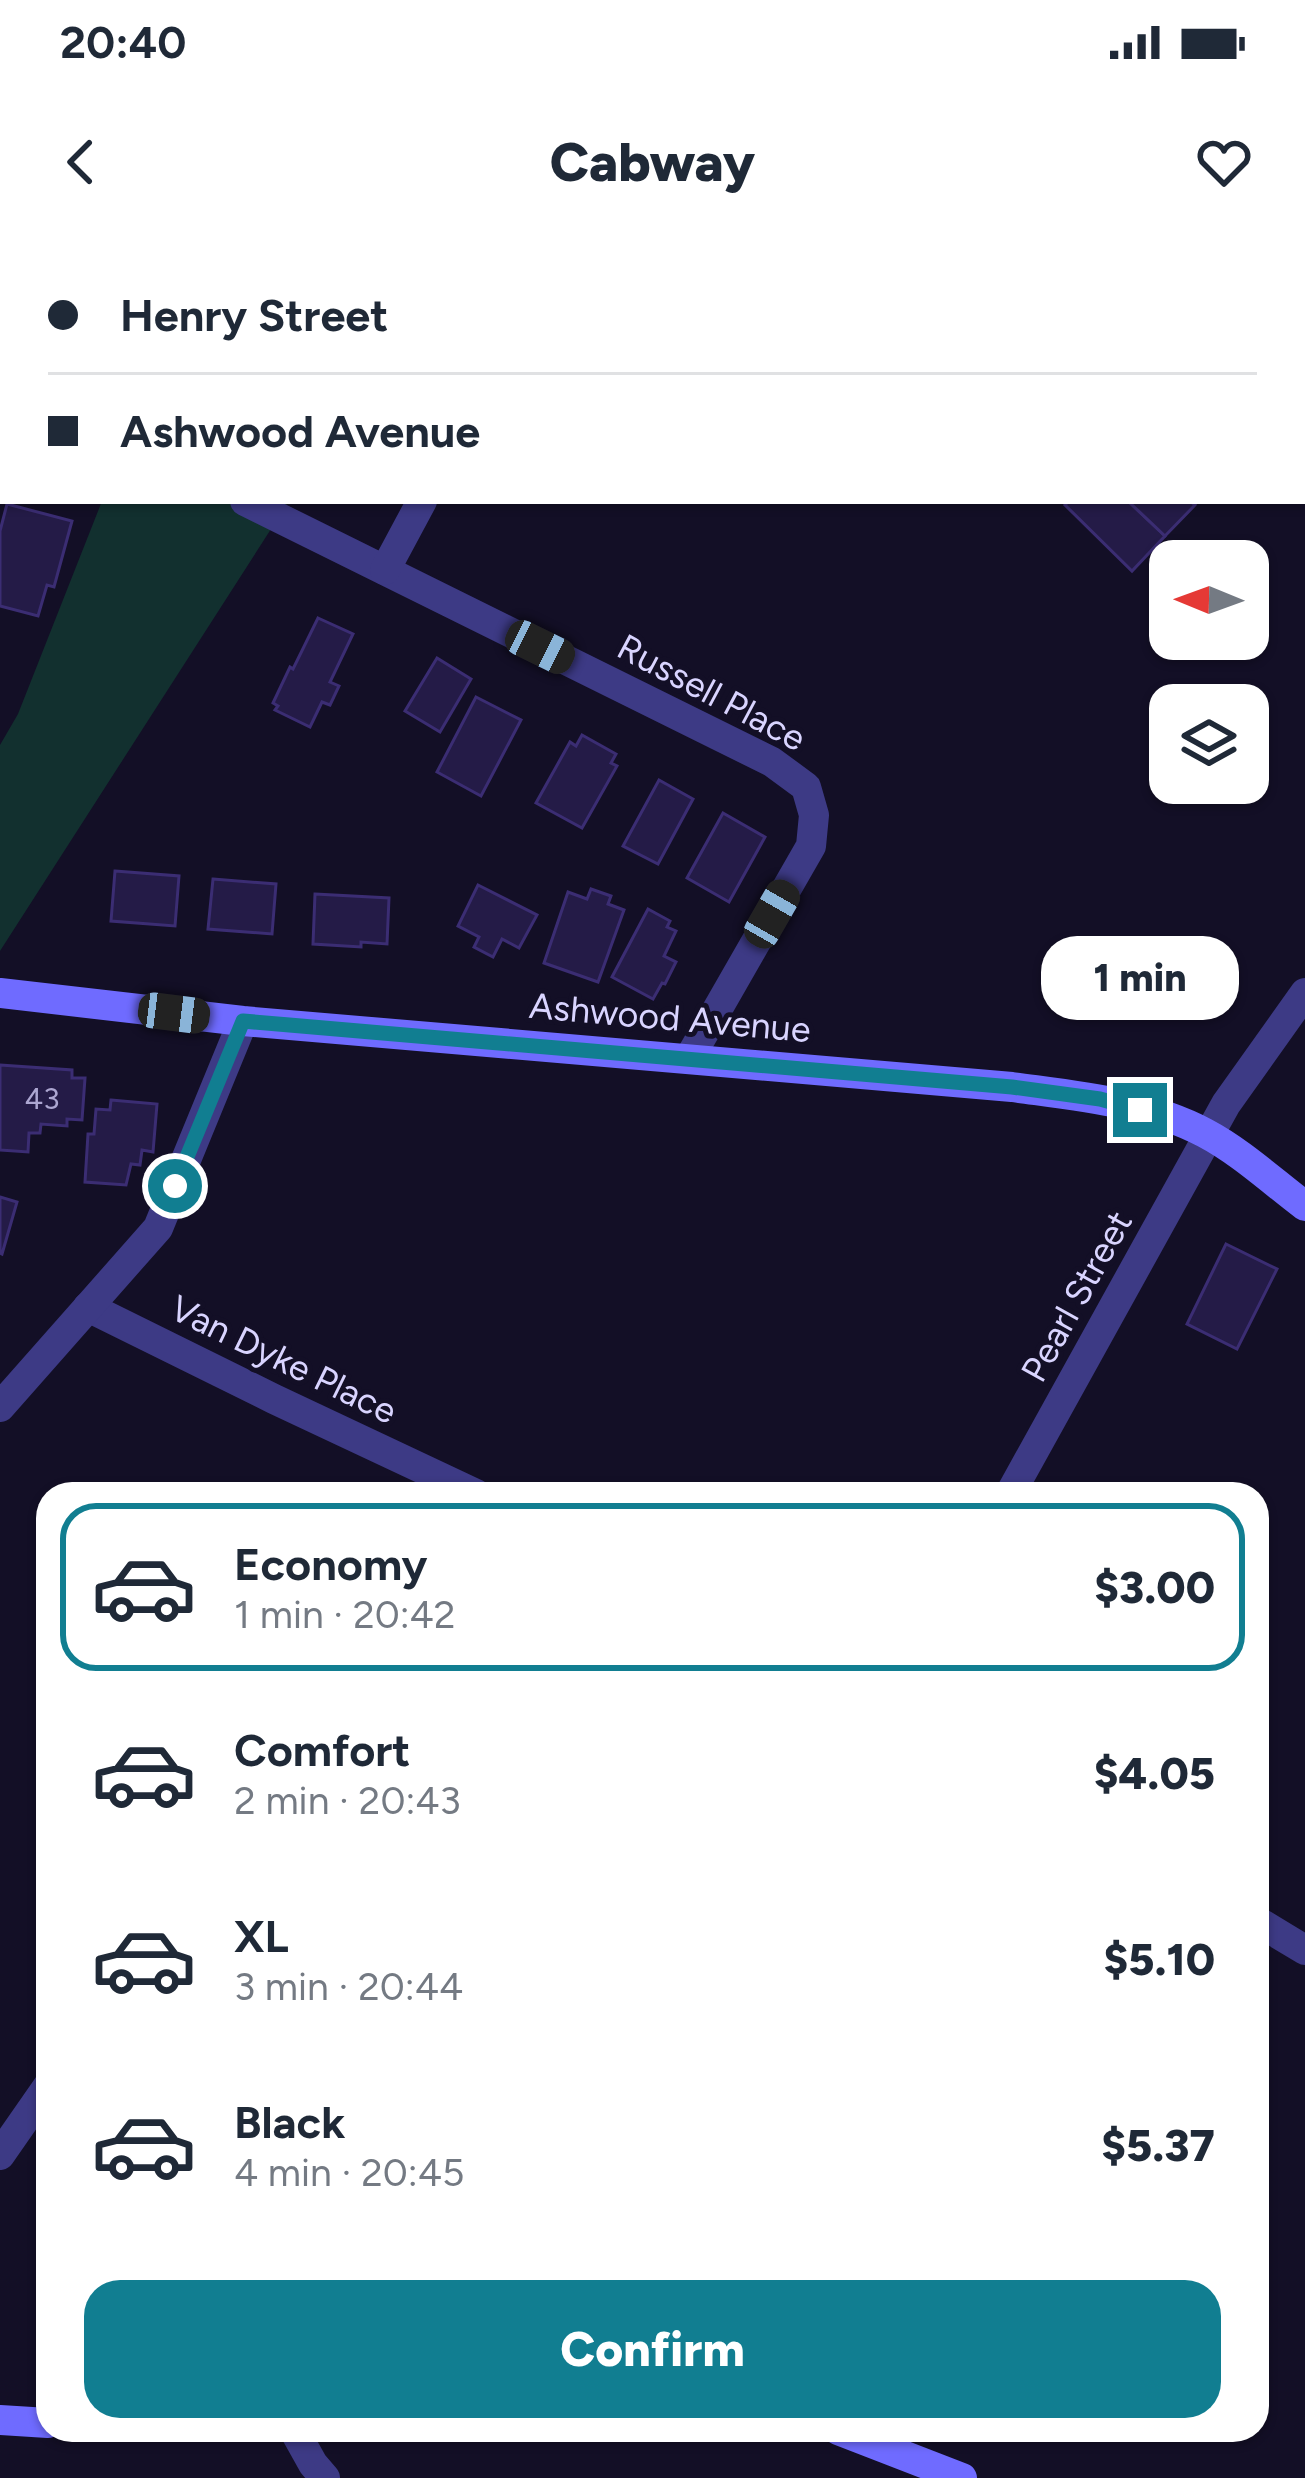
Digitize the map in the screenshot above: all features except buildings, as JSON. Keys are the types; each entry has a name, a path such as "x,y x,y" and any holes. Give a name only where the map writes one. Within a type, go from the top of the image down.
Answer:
{"street":[{"name":"Russell Place","path":"251,504 772,762 806,787 814,815 811,846 690,1058"},
{"path":"385,570 420,504"},
{"name":"Ashwood Avenue","path":"0,993 243,1021 1078,1096 1180,1121 1210,1136 1305,1206"},
{"name":"Pearl Street","path":"1017,1482 1226,1104 1305,993"},
{"path":"0,1407 158,1228 243,1021"},
{"name":"Van Dyke Place","path":"88,1307 432,1482"},
{"path":"1269,1928 1305,1950"},
{"path":"0,2155 36,2103"},
{"path":"0,2420 36,2422"},
{"path":"301,2442 326,2478"},
{"path":"869,2442 962,2478"}],"green space":[{"path":"101,504 287,504 0,951 0,745 18,714"}],"route":[{"path":"175,1186 243,1021 1012,1087 1100,1099 1140,1110"}]}
